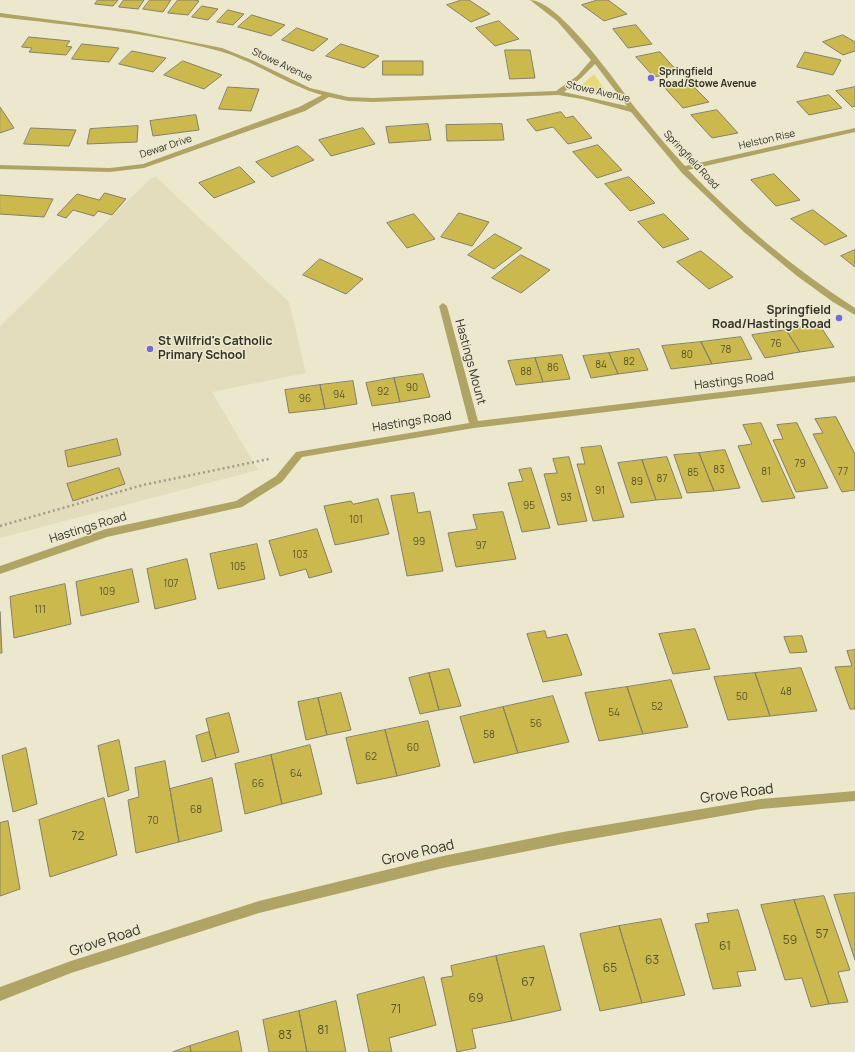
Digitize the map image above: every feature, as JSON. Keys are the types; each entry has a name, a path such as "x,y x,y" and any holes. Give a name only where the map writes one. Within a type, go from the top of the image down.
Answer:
{"street":[{"name":"Springfield Road","path":"533,0 546,8 595,60 683,169 769,250 855,312"},
{"name":"Stowe Avenue","path":"0,15 130,32 222,50 250,61 308,89 348,99 373,100 558,93 582,96 634,110"},
{"name":"Stowe Avenue","path":"558,93 579,78 595,60"},
{"name":"Dewar Drive","path":"0,167 110,170 144,166 302,109 328,95"},
{"name":"Helston Rise","path":"683,169 855,130"},
{"name":"Hastings Mount","path":"443,306 474,425"},
{"name":"Hastings Road","path":"0,570 106,533 240,504 279,479 299,454 474,425 855,379"},
{"name":"Grove Road","path":"0,994 71,967 259,906 443,862 562,838 761,804 855,796"}],"path":[{"path":"0,526 143,485 246,462 299,454"}],"shaded area":[{"path":"594,74 610,97 577,89"},
{"name":"St Wilfrid's Catholic Primary School","path":"156,177 289,302 306,373 212,392 258,470 0,538 0,326 150,179"}],"building":[{"path":"98,0 118,0 113,6 95,4"},
{"path":"124,0 144,0 138,9 119,7"},
{"path":"150,0 171,0 163,12 143,9"},
{"path":"178,0 199,1 188,15 168,13"},
{"path":"462,0 469,0 490,14 471,22 447,5"},
{"path":"598,0 608,0 627,14 604,21 582,5"},
{"path":"202,6 218,9 208,20 192,17"},
{"path":"228,10 244,14 233,25 217,22"},
{"path":"252,15 285,25 271,36 238,27"},
{"path":"499,21 519,39 495,46 476,28"},
{"path":"636,25 652,44 628,48 613,29"},
{"path":"297,28 328,39 313,51 282,40"},
{"path":"843,35 855,42 855,51 843,55 823,42"},
{"path":"29,37 70,41 66,46 72,47 66,55 29,52 32,48 22,47"},
{"path":"82,44 119,48 109,62 72,59"},
{"path":"341,44 379,56 364,68 326,56"},
{"path":"505,50 530,50 535,78 510,79"},
{"path":"132,51 166,58 153,72 119,64"},
{"path":"660,52 678,72 654,77 636,57"},
{"path":"805,52 841,60 833,75 797,67"},
{"path":"183,61 222,75 204,89 164,75"},
{"path":"383,61 423,61 423,75 383,75"},
{"path":"689,82 709,102 683,108 664,87"},
{"path":"228,87 259,89 251,111 219,109"},
{"path":"855,87 855,106 852,107 836,91"},
{"path":"829,95 842,108 809,115 797,102"},
{"path":"0,107 14,128 0,133"},
{"path":"717,110 738,133 712,138 691,115"},
{"path":"561,112 566,118 573,116 592,138 568,144 553,127 536,131 527,120"},
{"path":"196,115 199,130 153,136 150,121"},
{"path":"428,124 431,140 389,143 386,127"},
{"path":"502,124 504,140 447,141 446,125"},
{"path":"138,126 137,142 87,144 90,129"},
{"path":"31,128 76,130 69,146 24,144"},
{"path":"363,128 375,144 331,156 319,140"},
{"path":"598,145 622,170 597,178 573,152"},
{"path":"298,146 314,160 272,177 256,162"},
{"path":"240,167 255,182 214,198 199,183"},
{"path":"774,174 800,200 776,206 751,180"},
{"path":"629,177 655,203 630,211 605,184"},
{"path":"105,193 126,199 112,215 98,211 94,216 73,210 66,218 57,215 77,194 99,200"},
{"path":"0,195 53,199 44,217 0,214"},
{"path":"813,210 847,236 825,245 791,219"},
{"path":"459,213 489,222 472,246 441,237"},
{"path":"414,214 435,239 407,248 387,223"},
{"path":"664,214 689,239 663,248 638,222"},
{"path":"495,234 522,248 494,269 468,255"},
{"path":"855,250 855,267 841,256"},
{"path":"701,251 733,277 709,289 677,262"},
{"path":"521,255 550,270 521,293 492,278"},
{"path":"320,259 363,279 346,294 303,275"},
{"path":"819,324 834,347 800,352 786,330"},
{"path":"786,330 800,352 765,358 752,335"},
{"path":"741,337 752,359 712,364 701,342"},
{"path":"701,342 712,364 671,369 662,346"},
{"path":"639,349 648,370 618,374 609,353"},
{"path":"609,353 618,374 591,378 583,356"},
{"path":"562,355 570,379 543,382 535,358"},
{"path":"535,358 543,382 516,385 508,361"},
{"path":"423,374 430,397 400,402 394,378"},
{"path":"394,378 400,402 372,406 366,383"},
{"path":"353,381 357,404 325,409 320,385"},
{"path":"320,385 325,409 289,413 285,390"},
{"path":"836,417 855,454 855,490 842,492 813,434 823,433 815,419"},
{"path":"761,423 795,498 762,502 738,446 752,444 743,425"},
{"path":"797,423 828,488 796,492 773,440 783,439 777,425"},
{"path":"117,439 121,455 68,467 65,451"},
{"path":"601,446 624,517 593,521 577,464 585,464 581,448"},
{"path":"725,450 740,488 714,491 699,453"},
{"path":"699,453 714,491 687,493 674,455"},
{"path":"569,457 587,521 558,525 544,474 557,473 553,459"},
{"path":"667,457 682,498 656,500 642,460"},
{"path":"642,460 656,500 631,503 618,463"},
{"path":"119,468 125,484 73,501 67,484"},
{"path":"531,468 550,528 522,532 508,483 523,481 519,470"},
{"path":"414,493 418,513 430,511 443,571 407,576 391,496"},
{"path":"378,499 389,534 335,545 324,506 351,501 353,504"},
{"path":"503,512 516,559 456,567 448,533 477,529 473,515"},
{"path":"317,529 332,572 309,578 306,569 280,576 269,541"},
{"path":"257,544 265,579 218,589 210,554"},
{"path":"187,559 196,599 155,609 147,569"},
{"path":"132,569 139,602 81,616 76,582"},
{"path":"65,584 71,624 14,638 10,597"},
{"path":"0,612 2,653 0,653"},
{"path":"695,629 710,669 673,674 659,634"},
{"path":"545,631 547,638 567,634 582,675 543,682 527,634"},
{"path":"802,636 807,652 790,653 784,637"},
{"path":"855,650 855,709 850,709 835,667 852,666 847,651"},
{"path":"801,668 817,711 770,716 755,673"},
{"path":"449,669 461,706 439,710 429,673"},
{"path":"429,673 439,710 420,714 409,678"},
{"path":"755,673 770,716 728,720 714,677"},
{"path":"671,680 688,727 643,734 627,687"},
{"path":"627,687 643,734 599,741 585,693"},
{"path":"341,693 351,730 327,735 318,698"},
{"path":"553,696 569,742 518,753 503,707"},
{"path":"318,698 327,735 306,740 298,702"},
{"path":"503,707 518,753 474,763 460,717"},
{"path":"229,713 239,752 216,758 206,719"},
{"path":"428,721 440,766 397,776 385,730"},
{"path":"385,730 397,776 357,784 346,738"},
{"path":"209,732 216,758 202,762 196,736"},
{"path":"119,740 129,790 108,797 98,746"},
{"path":"310,745 322,794 282,804 271,755"},
{"path":"26,748 37,804 13,812 2,756"},
{"path":"271,755 282,804 245,814 235,764"},
{"path":"165,761 179,842 136,853 128,800 139,797 135,768"},
{"path":"212,778 222,831 179,842 170,789"},
{"path":"104,798 117,855 50,877 39,820"},
{"path":"8,821 20,889 0,896 0,823"},
{"path":"855,893 855,960 834,895"},
{"path":"824,896 850,970 838,972 848,1002 829,1004 794,900"},
{"path":"794,900 829,1004 811,1007 802,978 785,980 761,905"},
{"path":"738,910 756,970 737,972 741,986 713,989 695,924 709,922 707,914"},
{"path":"661,919 685,995 642,1003 619,926"},
{"path":"619,926 642,1003 600,1011 580,934"},
{"path":"544,946 561,1010 512,1021 496,956"},
{"path":"496,956 512,1021 472,1029 476,1048 457,1052 441,978 453,976 451,966"},
{"path":"424,977 436,1025 389,1038 392,1052 369,1052 357,995"},
{"path":"336,1001 346,1052 307,1052 299,1011"},
{"path":"299,1011 307,1052 269,1052 263,1020"},
{"path":"238,1031 242,1052 191,1052 190,1046"},
{"path":"190,1046 191,1052 173,1052"}],"place":[{"name":"Springfield Road/Stowe Avenue","path":"651,78"},
{"name":"Springfield Road/Hastings Road","path":"839,318"},
{"name":"St Wilfrid's Catholic Primary School","path":"150,349"}]}
